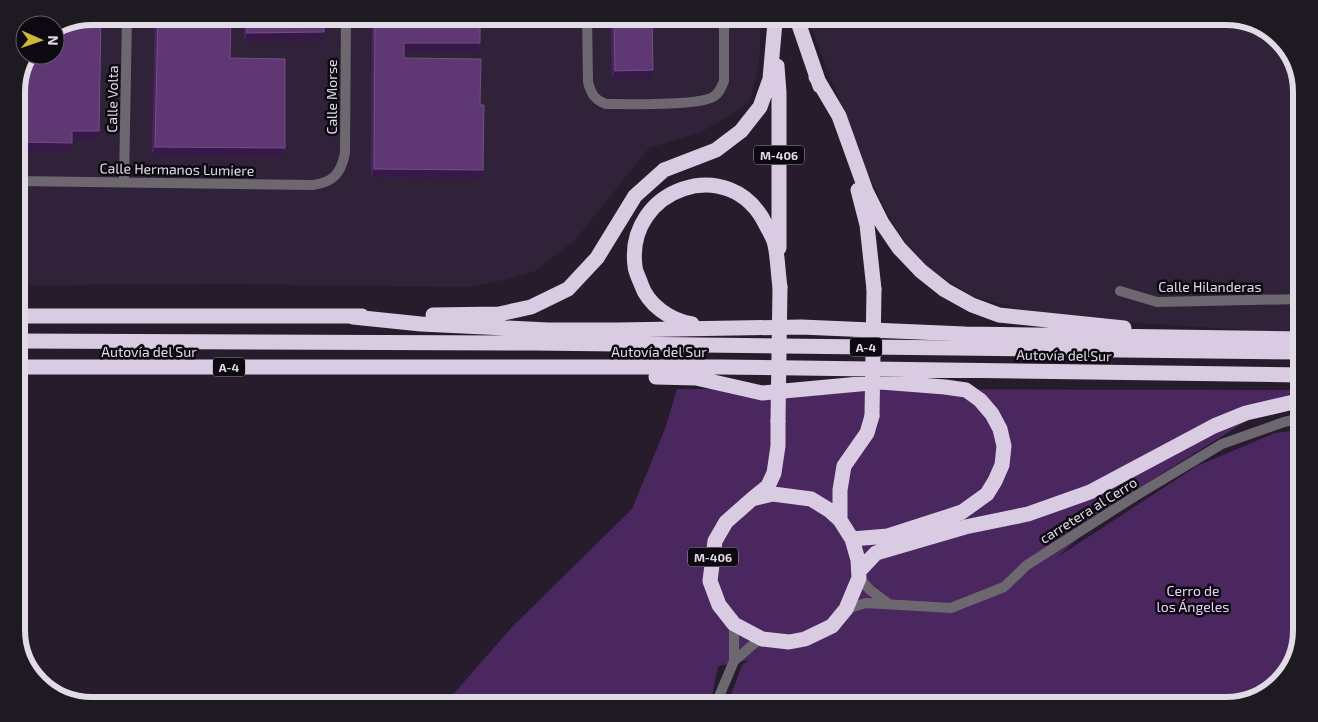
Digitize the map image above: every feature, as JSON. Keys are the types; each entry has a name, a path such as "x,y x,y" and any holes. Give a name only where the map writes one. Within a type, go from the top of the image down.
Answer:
{"highway":[{"path":"25,316 353,317 499,314 531,307 568,288 597,258 635,196 664,170 716,150 741,131 760,107 770,79 774,25"},
{"name":"M-406","path":"774,25 779,92 780,287 778,446 774,472 768,486 726,522 714,541 710,581 719,605 734,624 762,639 789,642 805,639 832,626 846,609 859,575"},
{"path":"799,25 816,77 859,192 867,225 874,289 872,416 867,433 844,466 840,490 840,520"},
{"path":"816,77 839,116 866,191 882,223 899,248 945,290 972,305 999,315 1167,331 1203,338"},
{"path":"713,328 682,323 668,316 643,291 634,266 636,240 643,223 654,206 669,195 682,188 718,185 736,192 750,201 761,215 775,244 780,287"},
{"path":"353,317 421,324 548,330 801,327 966,334 1293,340"},
{"name":"Autovía del Sur","path":"25,341 525,343 1293,352"},
{"name":"Autovía del Sur","path":"25,367 720,367 1293,375"},
{"path":"442,368 514,375 696,378 762,393 881,382 945,386 966,390 980,400 996,421 1004,446 1002,465 987,494 962,512 888,536 852,539"},
{"path":"859,575 876,553 965,527 1028,514 1090,492 1214,426 1246,413 1293,402"},
{"path":"752,499 773,494 811,499 829,510 840,520 852,539 858,560 859,575"}],"street":[{"name":"Calle Volta","path":"124,182 127,25"},
{"name":"Calle Morse","path":"336,176 342,166 345,154 346,25"},
{"path":"586,25 590,91 594,98 606,104 700,102 715,96 721,89 724,81 724,25"},
{"name":"Calle Hermanos Lumiere","path":"25,181 313,185 325,184 336,176"},
{"name":"Calle Hilanderas","path":"1120,291 1157,302 1293,299"},
{"name":"carretera al Cerro","path":"846,609 866,603 951,608 1004,587 1027,565 1222,444 1293,420"},
{"path":"859,575 870,590 889,604"},
{"path":"719,697 734,661 734,624"},
{"path":"734,661 762,639"}],"shaded area":[{"path":"92,25 761,25 759,66 750,101 728,117 699,133 649,148 575,240 535,271 509,279 467,287 236,284 25,285 26,79 43,65 65,65 65,44 83,26"},
{"path":"810,25 1226,25 1239,26 1256,32 1270,42 1282,55 1292,79 1293,333 1126,322 1019,309 972,296 918,262 890,219 864,166"}],"green space":[{"name":"Cerro de los Ángeles","path":"677,389 1293,390 1293,392 1129,494 1056,558 1197,466 1275,433 1293,431 1293,630 1291,647 1282,667 1263,686 1243,695 1226,697 730,697 742,665 749,660 718,666 712,697 451,697 511,628 632,509 665,429"}],"building":[{"path":"101,25 99,131 72,131 72,143 25,142 25,88 31,65 65,65 65,32 79,26"},
{"path":"158,25 231,25 230,58 285,59 285,148 155,147"},
{"path":"247,25 324,25 324,32 247,33"},
{"path":"375,25 480,25 480,43 404,43 404,58 481,59 480,105 484,105 483,170 374,169"},
{"path":"614,25 652,25 653,70 615,71"}]}
